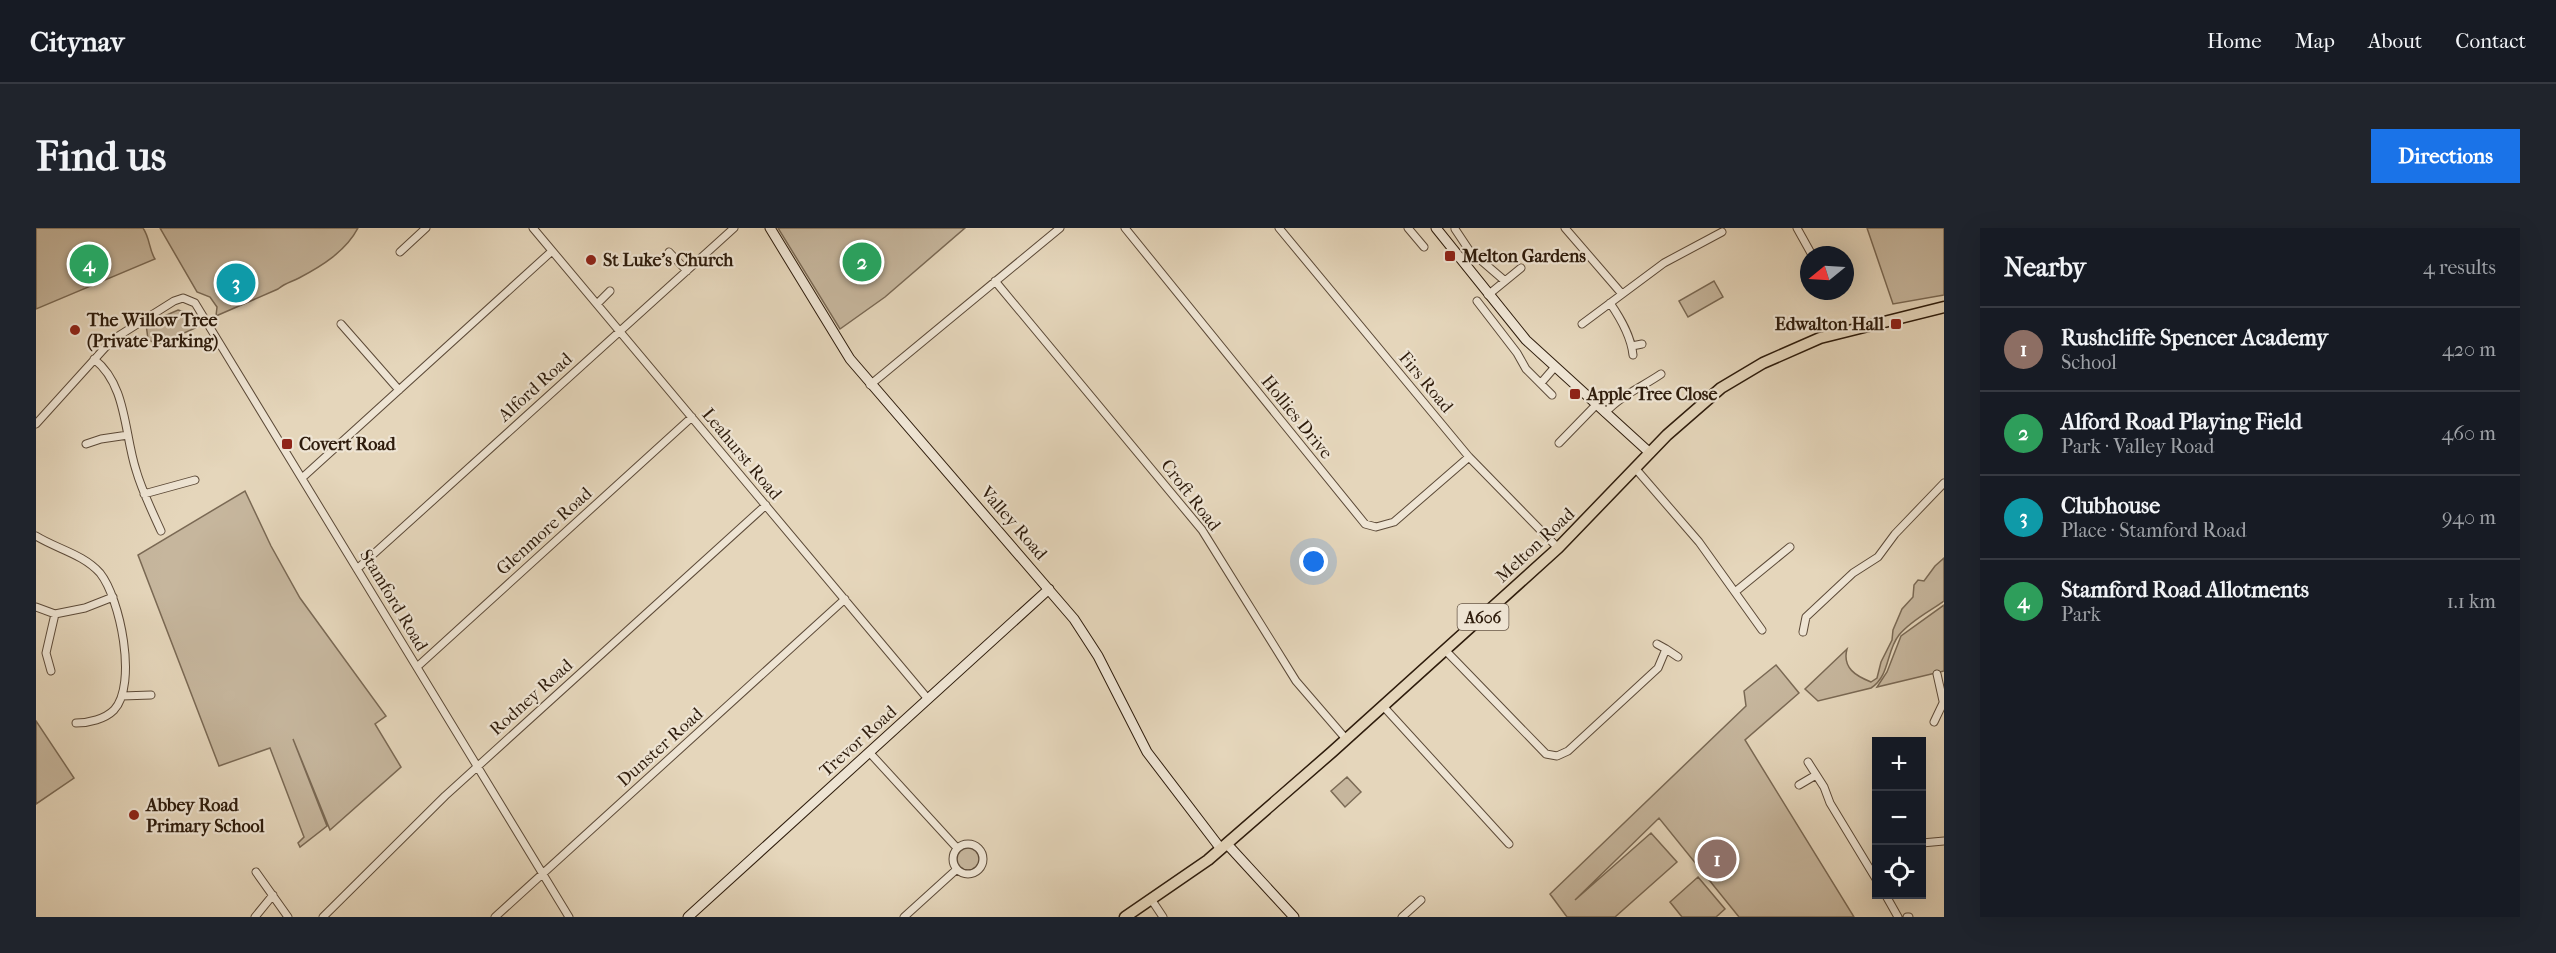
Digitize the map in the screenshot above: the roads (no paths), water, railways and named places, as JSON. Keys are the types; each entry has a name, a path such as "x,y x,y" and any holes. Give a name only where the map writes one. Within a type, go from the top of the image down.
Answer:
{"main road":[{"name":"Melton Road","path":"1125,917 1224,847 1446,651 1557,548 1705,400 1732,381 1778,356 1820,338 1944,307"}],"street":[{"path":"400,252 426,228"},
{"name":"Leahurst Road","path":"533,228 928,699"},
{"name":"Alford Road","path":"357,569 734,228"},
{"name":"Valley Road","path":"770,228 834,336 870,384 1074,619 1098,657 1147,752 1224,847 1294,917"},
{"path":"870,384 1060,228"},
{"name":"Hollies Drive","path":"1125,228 1365,524 1376,527 1394,522 1469,457"},
{"name":"Firs Road","path":"1279,228 1469,457 1557,548"},
{"path":"1436,228 1526,340 1554,368 1650,453"},
{"path":"1565,228 1622,294"},
{"path":"1797,228 1807,246"},
{"path":"1412,229 1424,247"},
{"path":"1455,229 1468,250 1505,281"},
{"path":"1582,324 1664,262 1722,232"},
{"path":"302,478 552,250"},
{"path":"669,252 687,270"},
{"path":"1488,295 1521,268"},
{"name":"Croft Road","path":"996,281 1202,530 1296,681 1346,739"},
{"path":"597,304 610,291"},
{"name":"Stamford Road","path":"93,359 112,340 140,321 174,301 183,298 191,300 569,917"},
{"path":"1477,301 1517,353 1526,369 1552,395"},
{"path":"1610,303 1623,322 1632,346 1633,356"},
{"path":"340,324 399,390"},
{"path":"1632,346 1642,344"},
{"path":"36,424 93,359 114,382 135,470 161,531"},
{"path":"1541,383 1554,368"},
{"path":"1605,413 1620,398 1636,391 1661,374"},
{"path":"1558,443 1596,405"},
{"name":"Glenmore Road","path":"417,667 692,417"},
{"path":"86,444 96,440 128,435"},
{"path":"1635,468 1699,542 1762,630"},
{"path":"144,494 195,480"},
{"path":"1803,632 1806,617 1854,573 1878,557 1895,534 1944,483"},
{"name":"Rodney Road","path":"322,917 477,766 766,505"},
{"path":"36,536 77,555 98,571 113,597 122,622 125,649 122,696 115,709 102,718 76,723"},
{"path":"1735,592 1790,547"},
{"name":"Trevor Road","path":"688,917 1049,589"},
{"path":"36,607 55,614 85,608 113,597"},
{"name":"Dunster Road","path":"495,917 845,599"},
{"path":"51,670 46,653 55,614"},
{"path":"1657,644 1678,657"},
{"path":"1446,651 1546,754 1557,756 1568,751 1658,668 1666,649"},
{"path":"1934,722 1943,701 1936,674"},
{"path":"122,696 151,695"},
{"path":"1383,706 1509,844"},
{"path":"869,752 957,848"},
{"path":"1808,762 1824,787 1830,803 1872,866"},
{"path":"1799,785 1816,775"},
{"path":"1926,843 1944,841"},
{"path":"966,844 975,845 983,857 981,866 974,872 965,873 957,869 953,856 957,848 966,844"},
{"path":"904,917 957,869"},
{"path":"256,872 288,917"},
{"path":"255,917 273,895"},
{"path":"1151,899 1163,917"},
{"path":"1888,899 1898,917"},
{"path":"1402,917 1421,900"}],"place":[{"name":"Melton Gardens","path":"1450,256"},
{"name":"St Luke's Church","path":"591,260"},
{"name":"Alford Road Playing Field","path":"862,262"},
{"name":"Stamford Road Allotments","path":"89,264"},
{"name":"Clubhouse","path":"236,283"},
{"name":"Edwalton Hall","path":"1896,324"},
{"name":"The Willow Tree (Private Parking)","path":"75,330"},
{"name":"Apple Tree Close","path":"1575,394"},
{"name":"Covert Road","path":"287,444"},
{"name":"Abbey Road Primary School","path":"134,815"},
{"name":"Rushcliffe Spencer Academy","path":"1717,859"}]}
